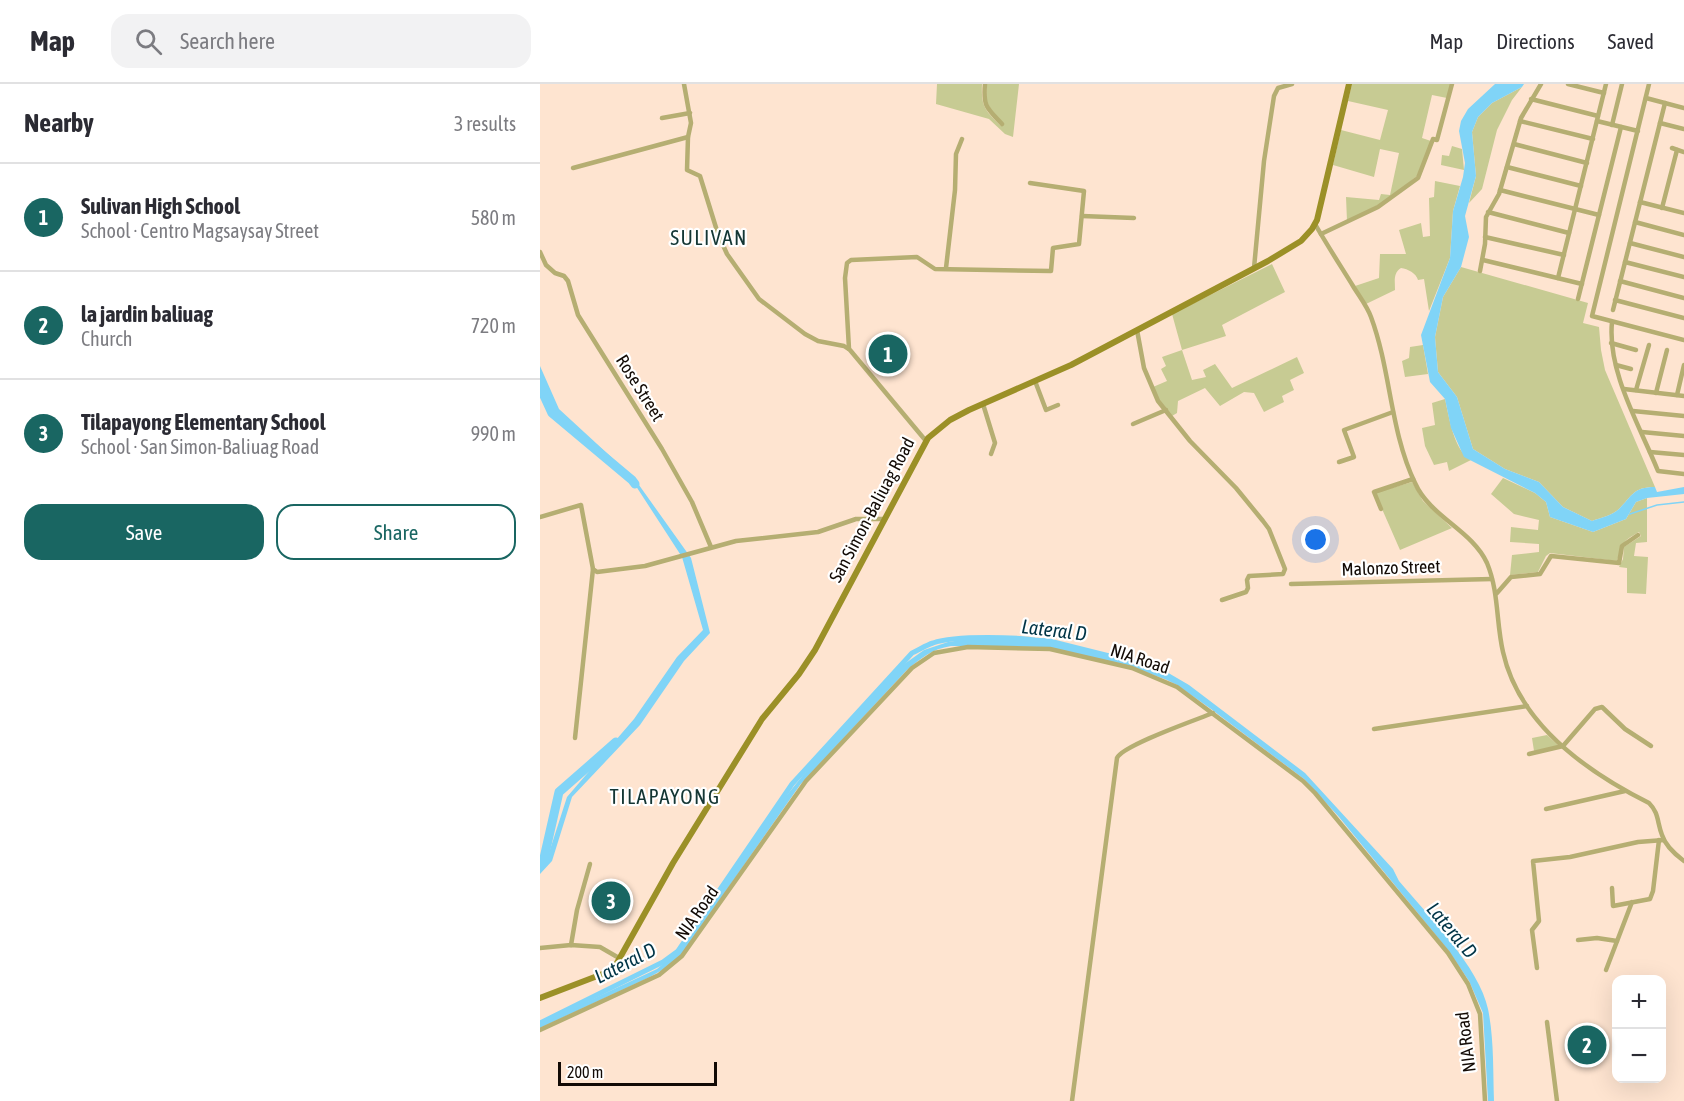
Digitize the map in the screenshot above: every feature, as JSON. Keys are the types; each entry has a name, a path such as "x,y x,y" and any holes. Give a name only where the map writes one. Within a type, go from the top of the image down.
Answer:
{"main road":[{"path":"1315,224 1348,84"},
{"name":"San Simon-Baliuag Road","path":"540,998 613,970 673,863 762,719 799,674 815,650 926,441 936,430 950,420 983,404 1071,365 1254,268 1301,241 1315,224"}],"street":[{"path":"684,84 691,123 688,137 687,170 700,176 718,234 727,254 759,299 786,321 818,340 849,349 926,441"},
{"path":"984,84 983,102 1002,124"},
{"path":"1254,268 1264,161 1274,96 1278,88 1291,84"},
{"path":"1321,234 1378,207 1418,178 1424,168 1433,139 1437,140 1452,84"},
{"path":"1480,271 1486,217 1500,190 1520,121 1541,84"},
{"path":"1568,84 1604,93"},
{"path":"1558,279 1606,84"},
{"path":"1612,124 1622,84"},
{"path":"1649,84 1592,314 1593,318 1684,340"},
{"path":"1646,98 1684,108"},
{"path":"1531,99 1621,127 1638,130"},
{"path":"1613,310 1665,103"},
{"path":"662,118 690,113"},
{"path":"1520,121 1593,139"},
{"path":"1660,123 1684,129"},
{"path":"1578,299 1621,127"},
{"path":"573,168 688,137"},
{"path":"946,268 955,190 956,154 962,139"},
{"path":"1514,144 1587,163"},
{"path":"1662,207 1675,149 1684,152"},
{"path":"1507,167 1581,186"},
{"path":"849,349 845,278 849,261 916,257 934,268 1051,271 1053,248 1079,244 1084,191 1030,183"},
{"path":"1500,190 1599,215"},
{"path":"1640,202 1684,211"},
{"path":"1488,212 1569,233"},
{"path":"1082,216 1134,218"},
{"path":"1635,222 1684,235"},
{"path":"1315,224 1370,315 1378,340 1393,412 1413,479 1426,501 1478,548 1492,579 1506,668 1527,706 1563,746 1602,777 1654,808 1662,840 1653,895 1650,898 1613,906 1612,888"},
{"path":"1485,237 1564,255"},
{"path":"1630,243 1684,257"},
{"name":"Rose Street","path":"540,252 546,265 568,281 578,315 677,475 701,519 711,546"},
{"path":"1483,260 1582,284"},
{"path":"1625,262 1684,277"},
{"path":"1620,281 1684,298"},
{"path":"1615,300 1684,318"},
{"path":"1612,322 1611,343 1616,364 1658,471 1684,474"},
{"path":"1137,330 1146,372 1158,401 1190,441 1236,488 1263,521 1269,529 1285,569 1283,574 1249,576 1246,592 1222,600"},
{"path":"1611,343 1635,350"},
{"path":"1636,390 1648,345"},
{"path":"1656,393 1666,350"},
{"path":"1616,364 1631,369"},
{"path":"1677,395 1684,365"},
{"path":"1035,381 1045,409 1058,405"},
{"path":"1624,389 1684,396"},
{"path":"983,404 995,443 991,454"},
{"path":"1133,424 1166,410"},
{"path":"1633,411 1684,416"},
{"path":"1339,462 1354,457 1344,430 1393,412"},
{"path":"1642,432 1684,436"},
{"path":"1650,452 1684,455"},
{"path":"1381,509 1374,492 1413,479"},
{"path":"540,517 581,505 589,537 593,569 575,738"},
{"path":"593,569 597,572 645,566 711,546 747,539 818,532 856,519 884,519"},
{"path":"1496,596 1498,590 1511,577 1540,574 1551,556 1619,563 1622,546 1638,535"},
{"name":"Malonzo Street","path":"1291,584 1492,579"},
{"name":"NIA Road","path":"540,1030 659,975 682,956 806,781 912,668 941,650 968,647 1050,649 1132,668 1177,687 1309,787 1350,833 1448,953 1468,984 1480,1014 1485,1101"},
{"path":"1374,729 1527,706"},
{"path":"1529,754 1563,746 1594,709 1602,706 1626,729 1651,746"},
{"path":"1072,1101 1117,758 1120,753 1134,746 1213,713"},
{"path":"1546,809 1625,791"},
{"path":"1538,968 1532,930 1539,921 1533,861 1570,857 1638,842 1662,840 1684,861"},
{"path":"571,945 577,910 590,864"},
{"path":"1606,970 1632,902"},
{"path":"1578,940 1597,938 1617,941"},
{"path":"540,948 571,945 600,947 619,958"},
{"path":"1547,1022 1557,1101"}],"green space":[{"path":"937,84 982,84 985,108 1001,126 986,101 987,84 1019,84 1013,137 1005,134 989,119 936,104"},
{"path":"1352,84 1451,84 1447,98 1432,95 1422,138 1431,141 1417,176 1386,201 1347,221 1346,197 1379,200 1381,194 1390,195 1399,153 1380,149 1374,177 1333,165 1341,130 1380,140 1388,110 1348,101"},
{"path":"1522,87 1512,100 1497,130 1482,189 1469,203 1476,176 1472,132 1478,117 1492,103"},
{"path":"1452,146 1462,149 1464,170 1441,165 1442,155 1449,156"},
{"path":"1435,181 1460,186 1453,211 1450,258 1429,311 1424,279 1418,280 1411,272 1401,268 1396,275 1395,290 1366,304 1355,286 1379,278 1380,254 1406,254 1399,230 1421,223 1423,237 1430,236 1429,198 1434,197"},
{"path":"1272,264 1285,292 1222,325 1226,336 1182,350 1172,314"},
{"path":"1461,267 1588,303 1583,323 1599,327 1605,370 1655,487 1637,491 1610,515 1592,521 1563,507 1539,482 1505,469 1473,449 1457,397 1438,372 1435,337 1443,297"},
{"path":"1423,345 1428,374 1405,377 1402,361 1409,358 1410,347"},
{"path":"1182,350 1192,380 1206,377 1203,370 1215,364 1232,388 1297,357 1304,373 1290,380 1294,390 1282,396 1284,402 1264,412 1254,393 1244,392 1220,406 1205,388 1178,401 1177,413 1172,416 1159,400 1153,387 1167,381 1161,369 1166,366 1162,357"},
{"path":"1445,399 1456,441 1465,456 1471,460 1449,471 1447,462 1434,465 1425,446 1422,428 1435,425 1432,403"},
{"path":"1503,478 1535,493 1546,502 1550,517 1593,532 1626,519 1636,502 1647,498 1647,542 1636,543 1634,556 1648,557 1646,594 1627,593 1627,568 1619,567 1623,559 1624,547 1641,536 1639,532 1624,544 1617,561 1550,553 1538,572 1510,575 1512,555 1539,552 1539,544 1510,542 1511,527 1538,530 1539,520 1514,514 1491,494"},
{"path":"1412,482 1423,501 1452,528 1400,550 1375,493"},
{"path":"1547,735 1559,746 1534,751 1532,738"}],"water":[{"path":"1495,84 1524,84 1492,103 1478,117 1472,132 1476,176 1465,216 1469,237 1461,267 1443,297 1435,337 1438,372 1457,397 1473,449 1505,469 1539,482 1563,507 1592,521 1610,515 1634,493 1642,489 1655,487 1657,492 1684,487 1684,494 1647,498 1636,502 1626,519 1593,532 1550,517 1546,502 1535,493 1464,457 1451,428 1445,399 1430,382 1421,335 1450,258 1453,211 1465,163 1459,131 1461,121 1468,109"},
{"path":"540,366 559,409 634,478 691,558 710,633 684,661 640,725 572,797 552,861 540,874 540,866 547,859 567,797 634,719 677,657 703,630 682,557 632,480 552,413 540,391"},
{"name":"Lateral D","path":"1048,638 1132,659 1165,671 1189,685 1305,773 1393,869 1399,881 1451,942 1475,976 1483,993 1490,1020 1494,1101 1488,1101 1483,1013 1469,981 1448,950 1339,817 1304,779 1177,685 1132,667 1042,647 951,646 932,652 917,662 800,785 681,955 648,978 540,1028 540,1024 657,969 683,947 778,806 817,758 903,665 924,650 948,642 968,639"}],"waterway":[{"path":"540,387 552,413 635,484"},
{"path":"1630,514 1657,505 1684,502"},
{"name":"Lateral D","path":"540,1023 663,962 678,951 792,784 912,653 943,640 1019,638 1043,641"},
{"path":"540,863 544,858 559,792 616,742"}],"place":[{"name":"Sulivan High School","path":"888,354"},
{"name":"Tilapayong Elementary School","path":"611,901"},
{"name":"la jardin baliuag","path":"1587,1045"}],"district":[{"name":"SULIVAN","path":"709,238"},
{"name":"TILAPAYONG","path":"665,797"}]}
